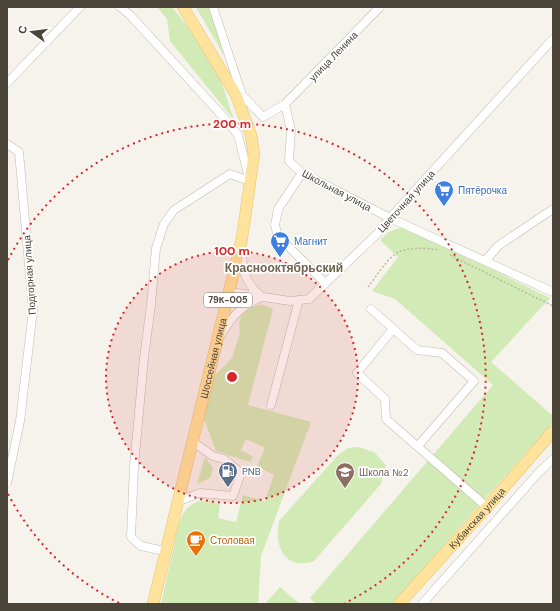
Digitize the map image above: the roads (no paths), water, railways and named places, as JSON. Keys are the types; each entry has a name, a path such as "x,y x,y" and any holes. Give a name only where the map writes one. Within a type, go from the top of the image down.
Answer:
{"main road":[{"name":"Шоссейная улица","path":"153,604 230,292 242,238 254,154 252,135 236,95 183,7"},
{"name":"Кубанская улица","path":"399,604 488,507 553,431"}],"street":[{"path":"7,83 80,7"},
{"path":"120,7 130,15 228,122 238,135 250,181"},
{"path":"213,7 242,95 263,117 285,104"},
{"name":"улица Ленина","path":"285,104 380,7"},
{"name":"Цветочная улица","path":"230,292 290,302 309,299 378,233 552,40"},
{"name":"Школьная улица","path":"285,104 290,130 289,161 302,173 390,218 553,292"},
{"name":"Подгорная улица","path":"7,144 19,152 33,310 20,421 7,483"},
{"path":"302,173 278,209 275,225 278,238 326,283"},
{"path":"166,551 141,546 131,537 134,466 156,248 164,224 174,210 230,174 250,181"},
{"path":"485,261 498,246 553,209"},
{"path":"242,238 242,259 247,282 252,290 262,297"},
{"path":"218,340 235,314 251,302 262,297"},
{"path":"271,405 299,300"},
{"path":"370,310 417,350 442,353 474,381 418,446"},
{"path":"394,330 357,373 385,398 386,419 488,507"},
{"path":"179,501 200,493 233,496 241,473 224,459 213,456 193,442"},
{"path":"422,604 553,459"}],"place":[{"name":"Пятёрочка","path":"444,207"},
{"name":"Магнит","path":"280,258"},
{"name":"PNB","path":"228,488"},
{"name":"Школа №2","path":"345,489"},
{"name":"Столовая","path":"196,557"}],"district":[{"name":"Краснооктябрьский","path":"284,268"}]}
